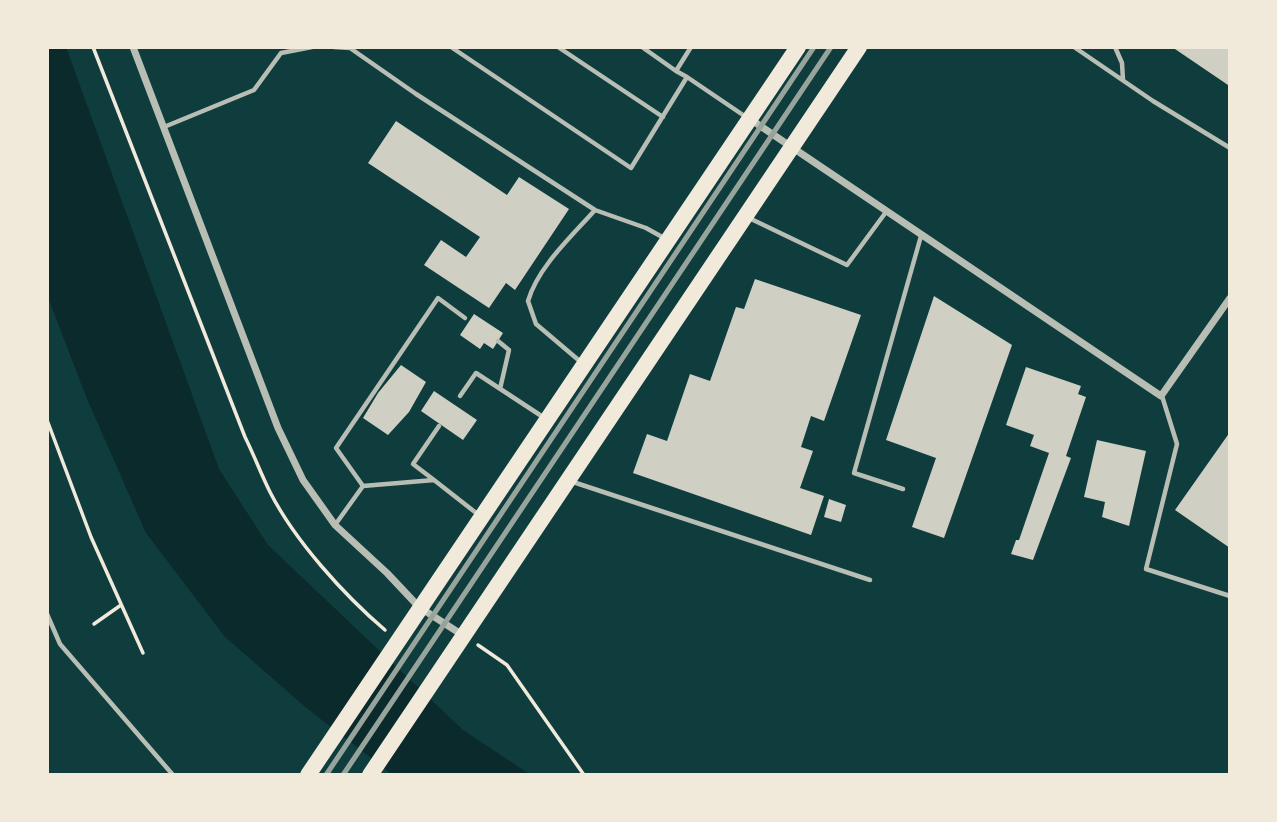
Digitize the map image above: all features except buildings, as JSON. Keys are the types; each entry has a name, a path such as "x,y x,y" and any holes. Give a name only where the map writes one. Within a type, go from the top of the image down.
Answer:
{"main road":[{"path":"308,775 393,644 798,47"},
{"path":"370,775 859,47"}],"street":[{"path":"133,47 278,428 303,480 335,525 419,607 464,636"},
{"path":"750,119 792,150 1161,396 1230,298"}],"lane":[{"path":"163,127 254,90 281,53 312,47"},
{"path":"334,47 350,48 594,210 646,228 668,240"},
{"path":"451,47 631,168 687,77"},
{"path":"558,47 663,117"},
{"path":"642,47 750,119"},
{"path":"676,71 691,47"},
{"path":"1074,47 1230,148"},
{"path":"1115,47 1122,63 1123,81"},
{"path":"584,364 536,324 528,301 533,287 561,248 594,210"},
{"path":"747,217 847,265 886,212"},
{"path":"903,489 854,473 921,236"},
{"path":"363,486 336,448 438,298 465,318"},
{"path":"498,341 509,350 500,388"},
{"path":"460,396 476,373 546,419"},
{"path":"1161,396 1177,444 1146,569 1230,596"},
{"path":"439,426 413,464 480,516"},
{"path":"335,525 363,486 434,480"},
{"path":"569,480 870,580"},
{"path":"47,614 60,643 173,775"}],"path":[{"path":"93,47 245,437 271,494 308,549 393,644"},
{"path":"47,420 90,537 143,653"},
{"path":"94,624 121,605"},
{"path":"464,636 507,665 584,775"}],"water":[{"path":"47,47 66,47 219,469 268,545 463,730 531,775 393,775 309,710 225,637 146,533 87,399 47,295"}],"railway":[{"path":"326,775 814,47"},
{"path":"343,775 831,47"}]}
